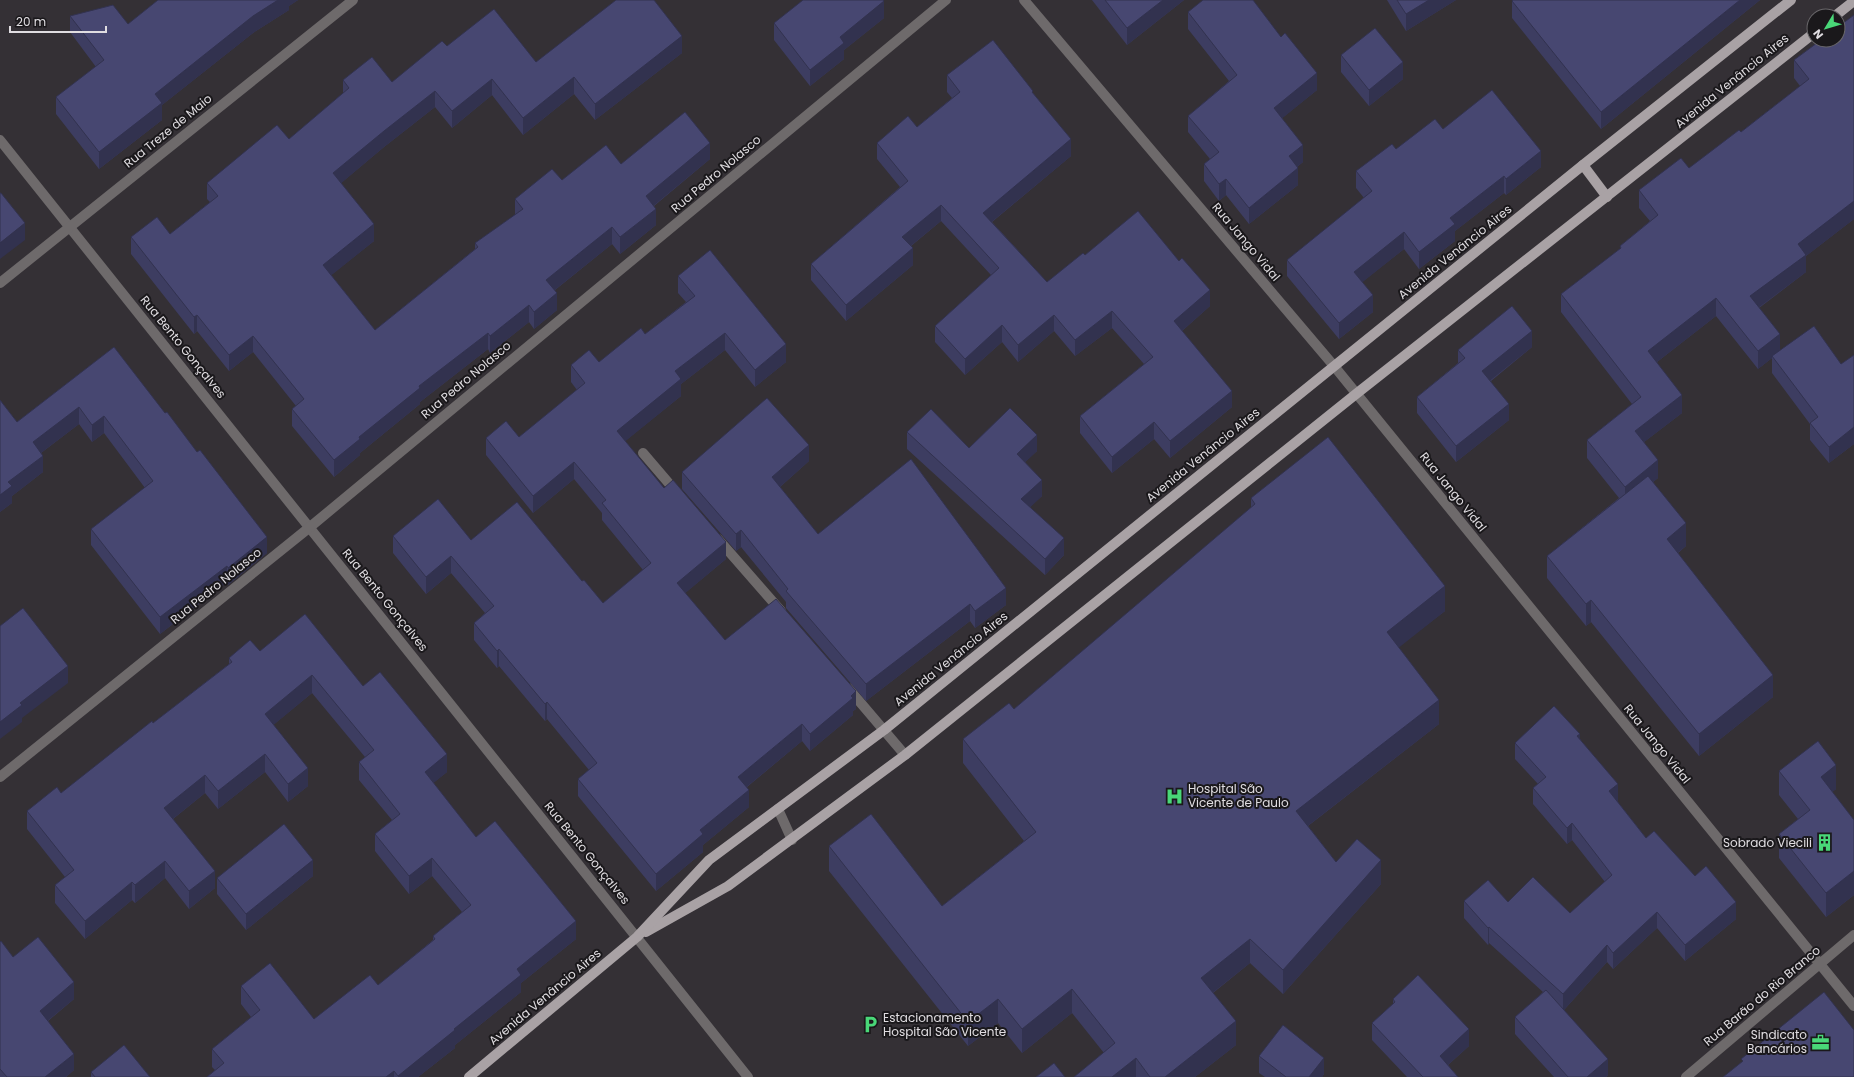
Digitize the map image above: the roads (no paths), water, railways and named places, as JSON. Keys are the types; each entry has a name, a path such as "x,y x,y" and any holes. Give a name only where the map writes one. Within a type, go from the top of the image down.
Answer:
{"main road":[{"name":"Avenida Venâncio Aires","path":"469,1077 637,937 709,860 884,730 1583,165 1791,0"},
{"path":"1845,8 1854,1"},
{"name":"Avenida Venâncio Aires","path":"637,937 728,886 905,755 1356,394 1806,39"},
{"path":"1583,165 1607,197"}],"street":[{"name":"Rua Treze de Maio","path":"0,283 353,0"},
{"name":"Rua Pedro Nolasco","path":"0,777 310,527 946,0"},
{"name":"Rua Jango Vidal","path":"1024,0 1334,366 1819,965 1854,1006"},
{"name":"Rua Bento Gonçalves","path":"0,140 748,1077"},
{"path":"643,453 685,501"},
{"path":"711,531 790,621"},
{"path":"842,682 905,755"},
{"path":"778,809 792,840"},
{"name":"Rua Barão do Rio Branco","path":"1686,1077 1854,935"}],"place":[{"name":"Hospital São Vicente de Paulo","path":"1175,796"},
{"name":"Sobrado Viecili","path":"1825,843"},
{"name":"Estacionamento Hospital São Vicente","path":"870,1025"},
{"name":"Sindicato Bancários","path":"1820,1042"}]}
